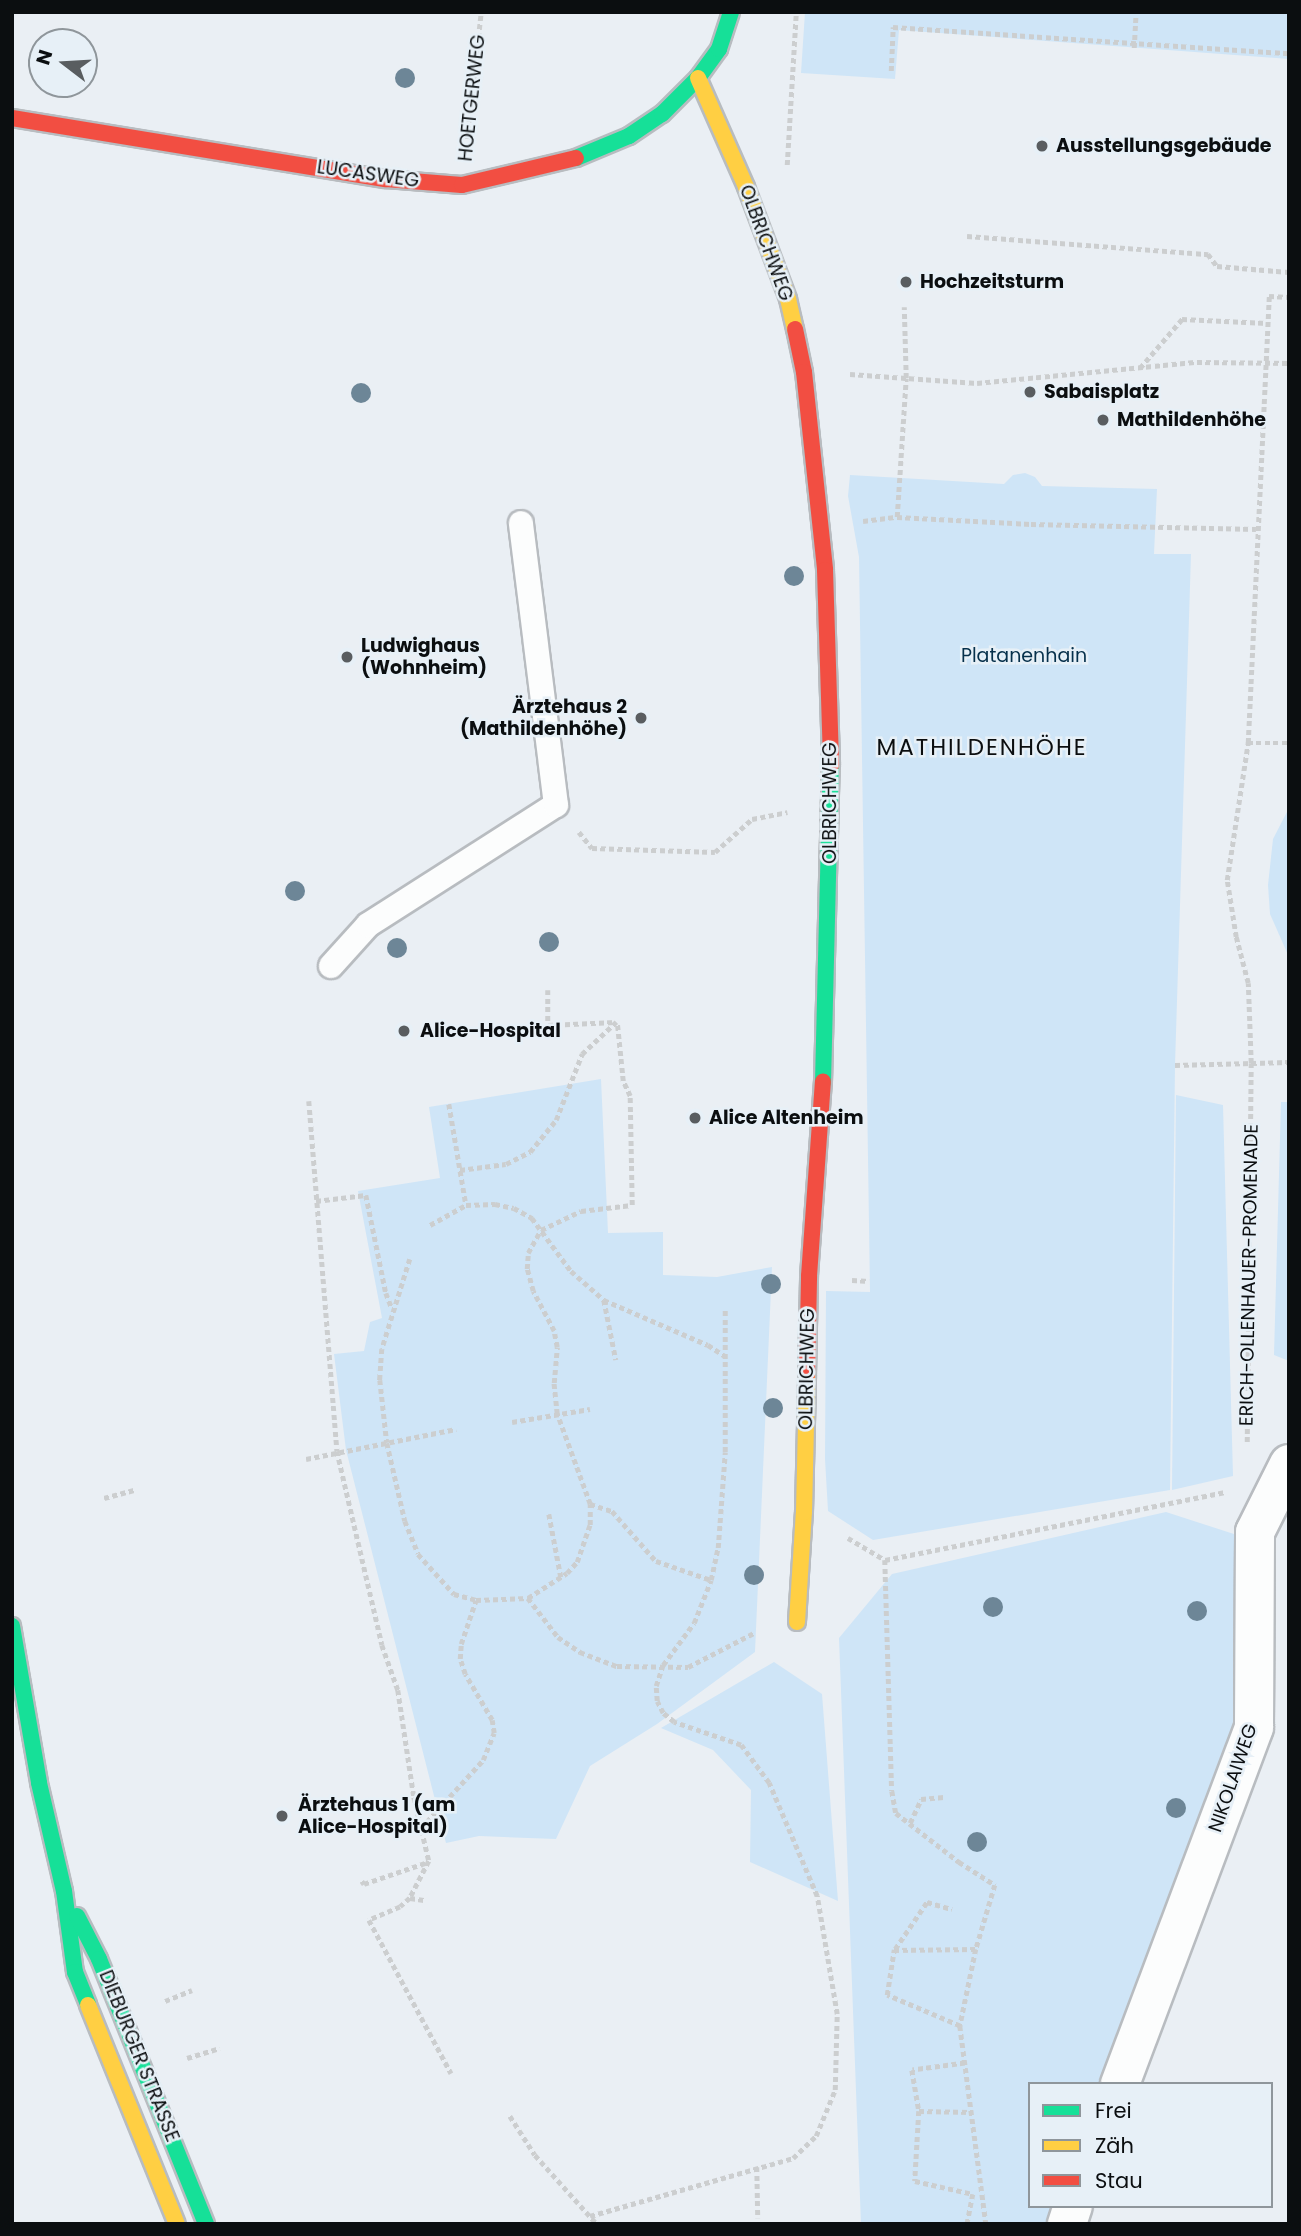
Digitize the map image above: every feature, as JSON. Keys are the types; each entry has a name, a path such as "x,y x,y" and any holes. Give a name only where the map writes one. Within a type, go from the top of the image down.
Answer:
{"street":[{"path":"698,78 719,49 732,12"},
{"name":"LUCASWEG","path":"12,118 386,179 462,185 537,170 588,155 629,136 662,114 698,78"},
{"name":"OLBRICHWEG","path":"698,78 746,187 788,299 804,372 830,650 832,803 824,1064 809,1276 804,1512 797,1622"},
{"name":"NIKOLAIWEG","path":"1120,2082 1254,1727 1255,1532 1289,1464"},
{"name":"DIEBURGER STRASSE","path":"12,1626 39,1783 64,1891 75,1972 177,2224"},
{"name":"DIEBURGER STRASSE","path":"64,1891 99,1959 206,2224"}],"lane":[{"path":"331,966 368,925 556,805 521,523"}],"path":[{"name":"HOETGERWEG","path":"462,185 481,12"},
{"path":"787,169 796,12"},
{"path":"1134,45 1136,12"},
{"path":"891,71 893,27 1134,45 1289,53"},
{"path":"967,236 1208,254 1217,266 1289,272"},
{"name":"ERICH-OLLENHAUER-PROMENADE","path":"1247,1447 1251,1063 1248,983 1236,937 1227,880 1248,743 1269,296 1289,297"},
{"path":"897,517 906,378 904,307"},
{"path":"1140,368 1182,319 1267,323"},
{"path":"856,374 977,383 1197,362 1289,363"},
{"path":"820,526 897,517 1031,524 1256,529"},
{"path":"1248,743 1289,743"},
{"path":"556,805 592,848 715,852 752,819 832,803"},
{"path":"548,990 548,1025 617,1022"},
{"path":"460,1170 506,1164 530,1152 556,1120 582,1054 617,1022"},
{"path":"410,1259 382,1349 380,1380 387,1443 405,1521 418,1554 454,1594 476,1601 528,1598 561,1577 577,1562 584,1545 590,1504 557,1414 554,1383 558,1364 557,1347 554,1331 533,1291 527,1269 528,1253 541,1230 581,1211 632,1205 630,1096 623,1081 617,1022"},
{"path":"1175,1065 1289,1062"},
{"path":"309,1101 337,1451 382,1645 398,1690 429,1861 410,1898 400,1907 369,1920 451,2073"},
{"path":"449,1104 466,1205"},
{"path":"316,1201 366,1195 392,1311"},
{"path":"430,1225 466,1205 495,1204 514,1208 532,1218 571,1271 604,1300 708,1345 726,1357"},
{"path":"604,1300 616,1360"},
{"path":"590,2216 793,2158 816,2136 835,2091 837,2014 817,1896 769,1783 741,1745 674,1722 663,1713 656,1694 663,1665 694,1623 711,1580 723,1517 725,1309"},
{"path":"512,1422 590,1409"},
{"path":"306,1459 456,1429"},
{"path":"104,1498 134,1490"},
{"path":"804,1512 884,1560 1233,1491"},
{"path":"590,1504 611,1511 656,1561 711,1580"},
{"path":"550,1514 561,1577"},
{"path":"884,1560 892,1791 896,1812 959,1862 995,1885 976,1949 960,2026 986,2224"},
{"path":"528,1598 558,1637 580,1652 617,1667 688,1667 756,1633"},
{"path":"421,1828 483,1760 494,1733 492,1720 465,1674 460,1659 461,1644 476,1601"},
{"path":"909,1823 921,1799 944,1797"},
{"path":"362,1881 364,1884 429,1861"},
{"path":"410,1898 424,1900"},
{"path":"952,1909 927,1902 894,1950 887,1995 960,2026"},
{"path":"894,1950 976,1949"},
{"path":"162,2002 192,1990"},
{"path":"177,2061 219,2048"},
{"path":"965,2063 912,2070 919,2111 915,2180 982,2197"},
{"path":"919,2111 971,2112"},
{"path":"510,2116 535,2155 597,2224"},
{"path":"757,2167 758,2218"},
{"path":"967,2224 973,2194"}],"green space":[{"path":"805,12 1289,12 1289,59 899,30 895,79 801,73"},
{"name":"Platanenhain","path":"1025,473 1035,477 1042,486 1157,489 1154,554 1191,554 1175,1065 1170,1490 873,1540 828,1511 825,1459 826,1291 870,1292 859,557 848,496 850,475 1004,484 1013,475"},
{"path":"1289,808 1289,957 1270,914 1268,885 1273,839"},
{"path":"601,1079 608,1233 663,1232 663,1275 717,1277 772,1267 755,1652 657,1724 590,1766 556,1839 479,1836 446,1843 346,1450 334,1354 364,1351 370,1322 382,1318 358,1191 440,1178 429,1107"},
{"path":"1176,1095 1223,1105 1233,1476 1172,1490"},
{"path":"1281,1102 1289,1102 1289,1361 1274,1355"},
{"path":"1166,1512 1237,1535 1241,1725 1103,2082 1028,2082 1028,2208 1053,2208 1047,2224 861,2224 839,1638 892,1574"},
{"path":"774,1662 822,1694 838,1901 750,1862 751,1790 713,1750 661,1728"}],"traffic: fast":[{"path":"576,158 629,136 662,114 698,78 719,49 731,12"},
{"path":"823,1082 831,765"},
{"path":"12,1626 39,1783 64,1891 75,1972 88,2005"},
{"path":"77,1916 99,1959 206,2224"}],"traffic: slow":[{"path":"698,78 746,187 788,299 795,329"},
{"path":"797,1622 804,1512 807,1375"},
{"path":"88,2005 177,2224"}],"traffic: jam":[{"path":"12,118 386,179 462,185 576,158"},
{"path":"795,329 804,372 825,570 831,765"},
{"path":"807,1375 809,1276 823,1082"}],"place":[{"name":"Ausstellungsgebäude","path":"1042,146"},
{"name":"Hochzeitsturm","path":"906,282"},
{"name":"Sabaisplatz","path":"1030,392"},
{"name":"Mathildenhöhe","path":"1103,420"},
{"name":"Ludwighaus (Wohnheim)","path":"347,657"},
{"name":"Ärztehaus 2 (Mathildenhöhe)","path":"641,718"},
{"name":"Alice-Hospital","path":"404,1031"},
{"name":"Alice Altenheim","path":"695,1118"},
{"name":"Ärztehaus 1 (am Alice-Hospital)","path":"282,1816"}],"district":[{"name":"MATHILDENHÖHE","path":"982,747"}]}
